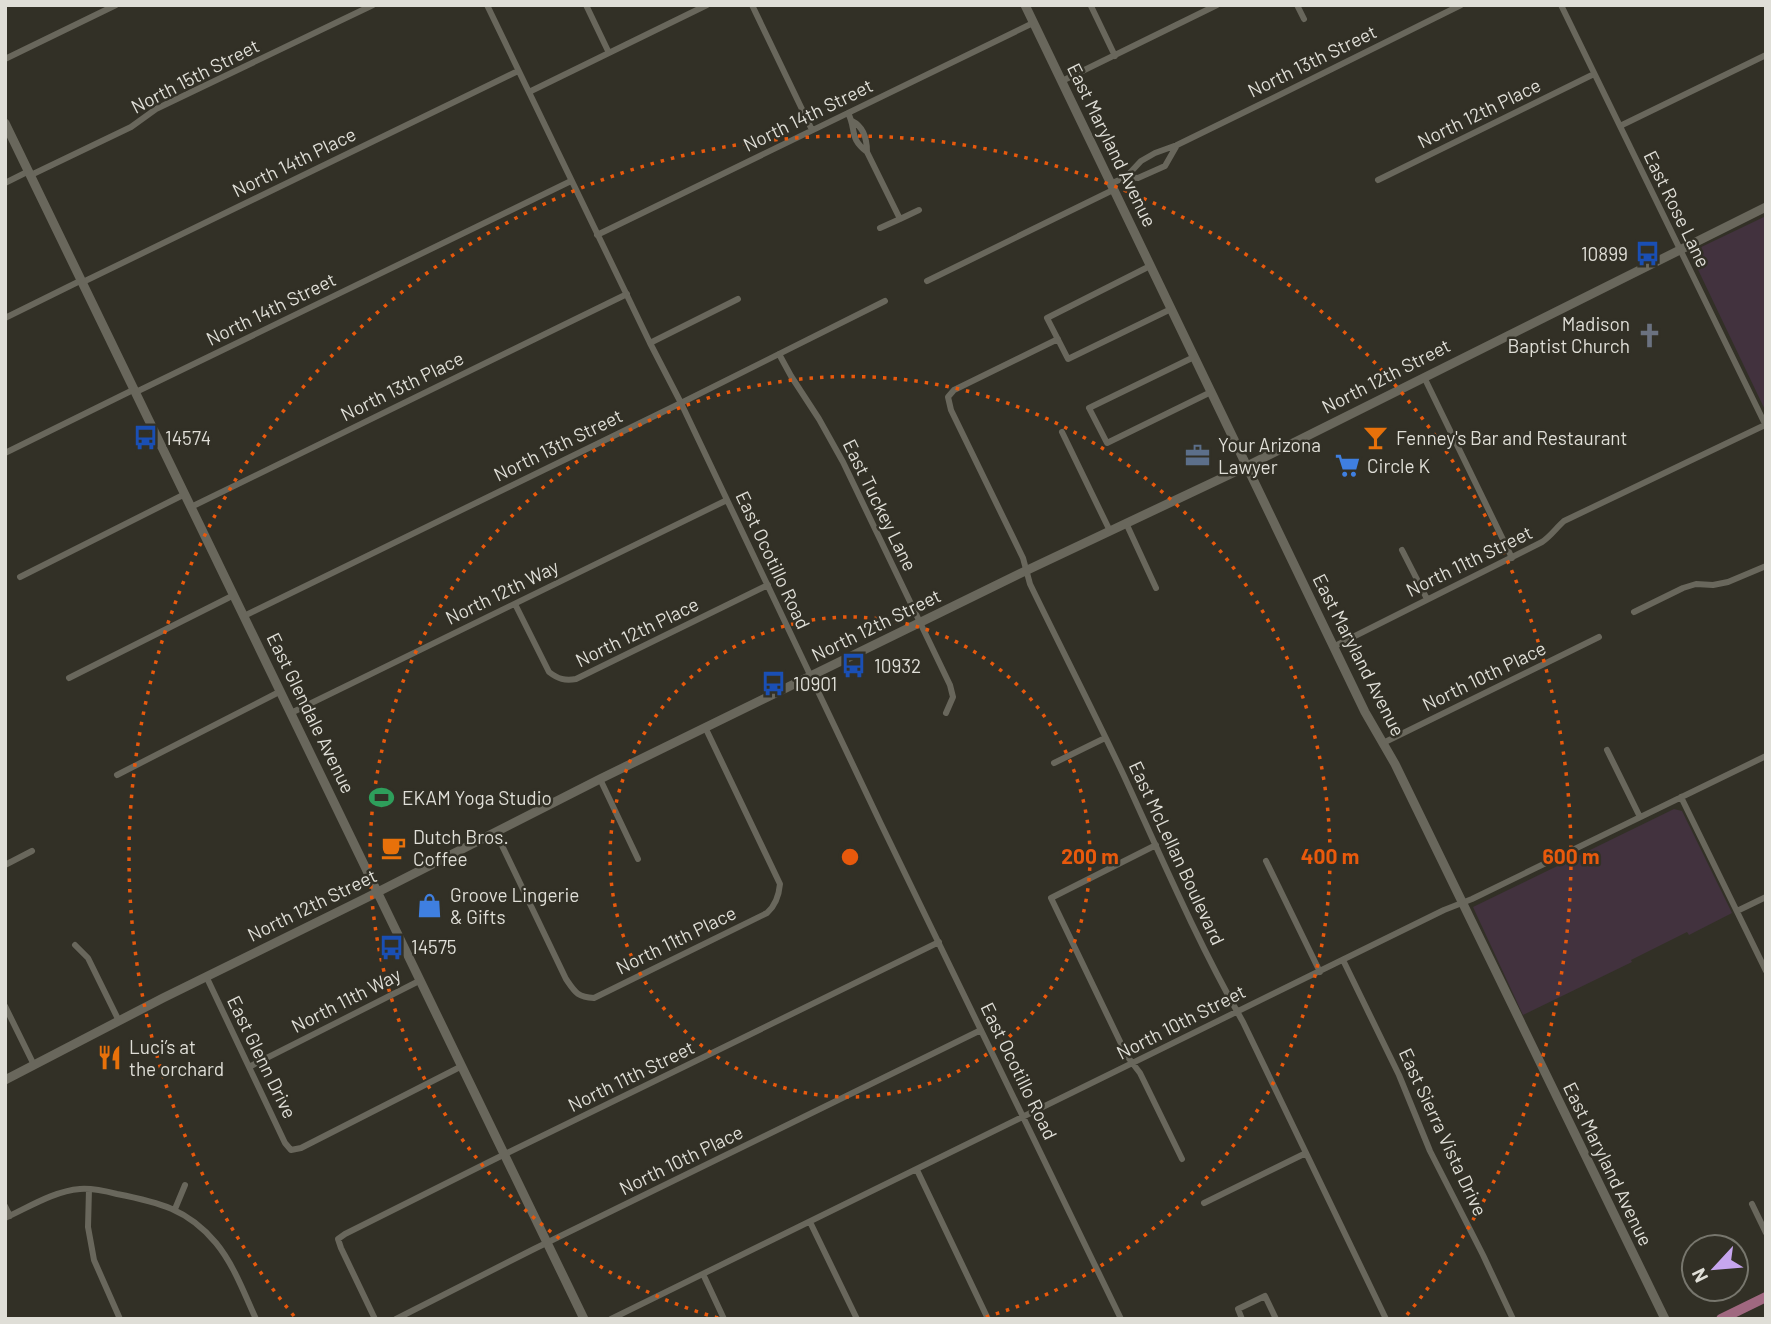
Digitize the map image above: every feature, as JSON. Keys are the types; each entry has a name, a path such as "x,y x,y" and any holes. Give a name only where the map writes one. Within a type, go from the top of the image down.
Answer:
{"main road":[{"path":"1721,1319 1766,1297"}],"street":[{"path":"5,59 116,5"},
{"name":"North 15th Street","path":"5,183 131,127 156,109 373,5"},
{"name":"East Ocotillo Road","path":"486,5 681,403 1121,1319"},
{"path":"586,5 609,53"},
{"path":"529,92 707,5"},
{"path":"752,5 812,130"},
{"name":"East Maryland Avenue","path":"1025,5 1333,647 1365,712 1384,743 1665,1319"},
{"path":"1062,81 1217,5"},
{"path":"1297,5 1304,19"},
{"name":"North 13th Street","path":"927,281 1111,187 1126,177 1142,160 1155,153 1177,145 1461,5"},
{"name":"East Rose Lane","path":"1561,5 1765,425"},
{"path":"1091,6 1115,56"},
{"name":"North 14th Street","path":"597,234 1033,23"},
{"path":"1620,126 1766,55"},
{"name":"North 14th Place","path":"5,318 518,71"},
{"name":"North 12th Place","path":"1378,180 1594,74"},
{"path":"848,113 852,121 851,130 858,145 867,152 900,219"},
{"path":"852,121 860,125 867,141 867,152"},
{"name":"East Glendale Avenue","path":"5,123 584,1319"},
{"path":"855,138 864,134"},
{"name":"North 13th Street","path":"1126,177 1138,178 1165,166 1177,145"},
{"name":"North 14th Street","path":"5,453 571,181"},
{"name":"North 12th Street","path":"5,1080 600,779 1247,466 1766,207"},
{"path":"880,228 919,210"},
{"path":"1150,266 1047,318 1068,359 1171,309"},
{"name":"North 13th Place","path":"191,507 627,294"},
{"path":"650,343 738,299"},
{"name":"North 13th Street","path":"244,615 885,301"},
{"name":"East McLellan Boulevard","path":"1058,339 954,390 948,397 951,410 1023,558 1030,584 1386,1319"},
{"name":"East Tuckey Lane","path":"779,354 843,462 950,685 953,697 946,713"},
{"path":"1194,356 1089,408 1107,443 1211,392"},
{"path":"1424,376 1512,558"},
{"name":"North 11th Street","path":"1333,647 1551,537 1564,521 1765,425"},
{"path":"1062,432 1110,531"},
{"path":"20,577 185,494"},
{"name":"North 12th Way","path":"291,713 727,500"},
{"path":"1126,523 1156,587"},
{"path":"1402,550 1427,599"},
{"path":"1634,612 1683,588 1696,584 1728,582 1766,566"},
{"name":"North 12th Place","path":"515,604 549,672 558,678 569,680 576,679 768,585"},
{"path":"69,678 234,595"},
{"name":"North 10th Place","path":"1384,743 1599,637"},
{"path":"117,775 281,691"},
{"name":"North 11th Place","path":"496,833 566,979 575,992 583,997 594,998 767,914 780,892 780,884 705,727"},
{"path":"1055,763 1105,738"},
{"path":"1607,750 1640,817"},
{"name":"North 10th Street","path":"611,1319 1766,756"},
{"path":"600,779 638,859"},
{"path":"1681,797 1766,971"},
{"path":"1156,845 1051,898 1127,1056 1140,1073 1182,1159"},
{"path":"5,865 32,851"},
{"path":"1266,860 1320,972"},
{"path":"1737,911 1766,897"},
{"name":"North 11th Street","path":"375,1319 338,1239 491,1161 939,942"},
{"path":"75,944 88,958 119,1021"},
{"name":"East Sierra Vista Drive","path":"1343,960 1399,1075 1430,1150 1513,1319"},
{"name":"East Glenn Drive","path":"206,976 285,1143 291,1150 301,1148 462,1066"},
{"name":"North 11th Way","path":"249,1067 421,980"},
{"path":"5,1006 34,1065"},
{"name":"North 10th Place","path":"396,1319 981,1030"},
{"path":"1204,1203 1306,1153"},
{"path":"917,1170 988,1319"},
{"path":"175,1209 185,1185"},
{"path":"89,1189 88,1227 93,1260 120,1319"},
{"path":"5,1206 8,1217 48,1198 89,1189 135,1197 175,1209 195,1222 215,1242 226,1257 256,1319"},
{"path":"1752,1204 1766,1233"},
{"path":"810,1222 857,1319"},
{"path":"703,1275 724,1319"},
{"path":"1242,1319 1238,1309 1265,1296 1276,1319"}],"shaded area":[{"path":"1766,216 1766,412 1692,254 1695,250"},
{"path":"1674,809 1682,811 1732,913 1689,935 1687,932 1523,1015 1473,907"}],"place":[{"name":"10899","path":"1648,254"},
{"name":"Madison Baptist Church","path":"1650,335"},
{"name":"14574","path":"145,438"},
{"name":"Fenney's Bar and Restaurant","path":"1376,438"},
{"name":"Your Arizona Lawyer","path":"1198,456"},
{"name":"Circle K","path":"1347,466"},
{"name":"10932","path":"854,666"},
{"name":"10901","path":"773,684"},
{"name":"EKAM Yoga Studio","path":"382,798"},
{"name":"Dutch Bros. Coffee","path":"393,848"},
{"name":"Groove Lingerie & Gifts","path":"430,906"},
{"name":"14575","path":"391,947"},
{"name":"Luci’s at the orchard","path":"109,1058"}]}
